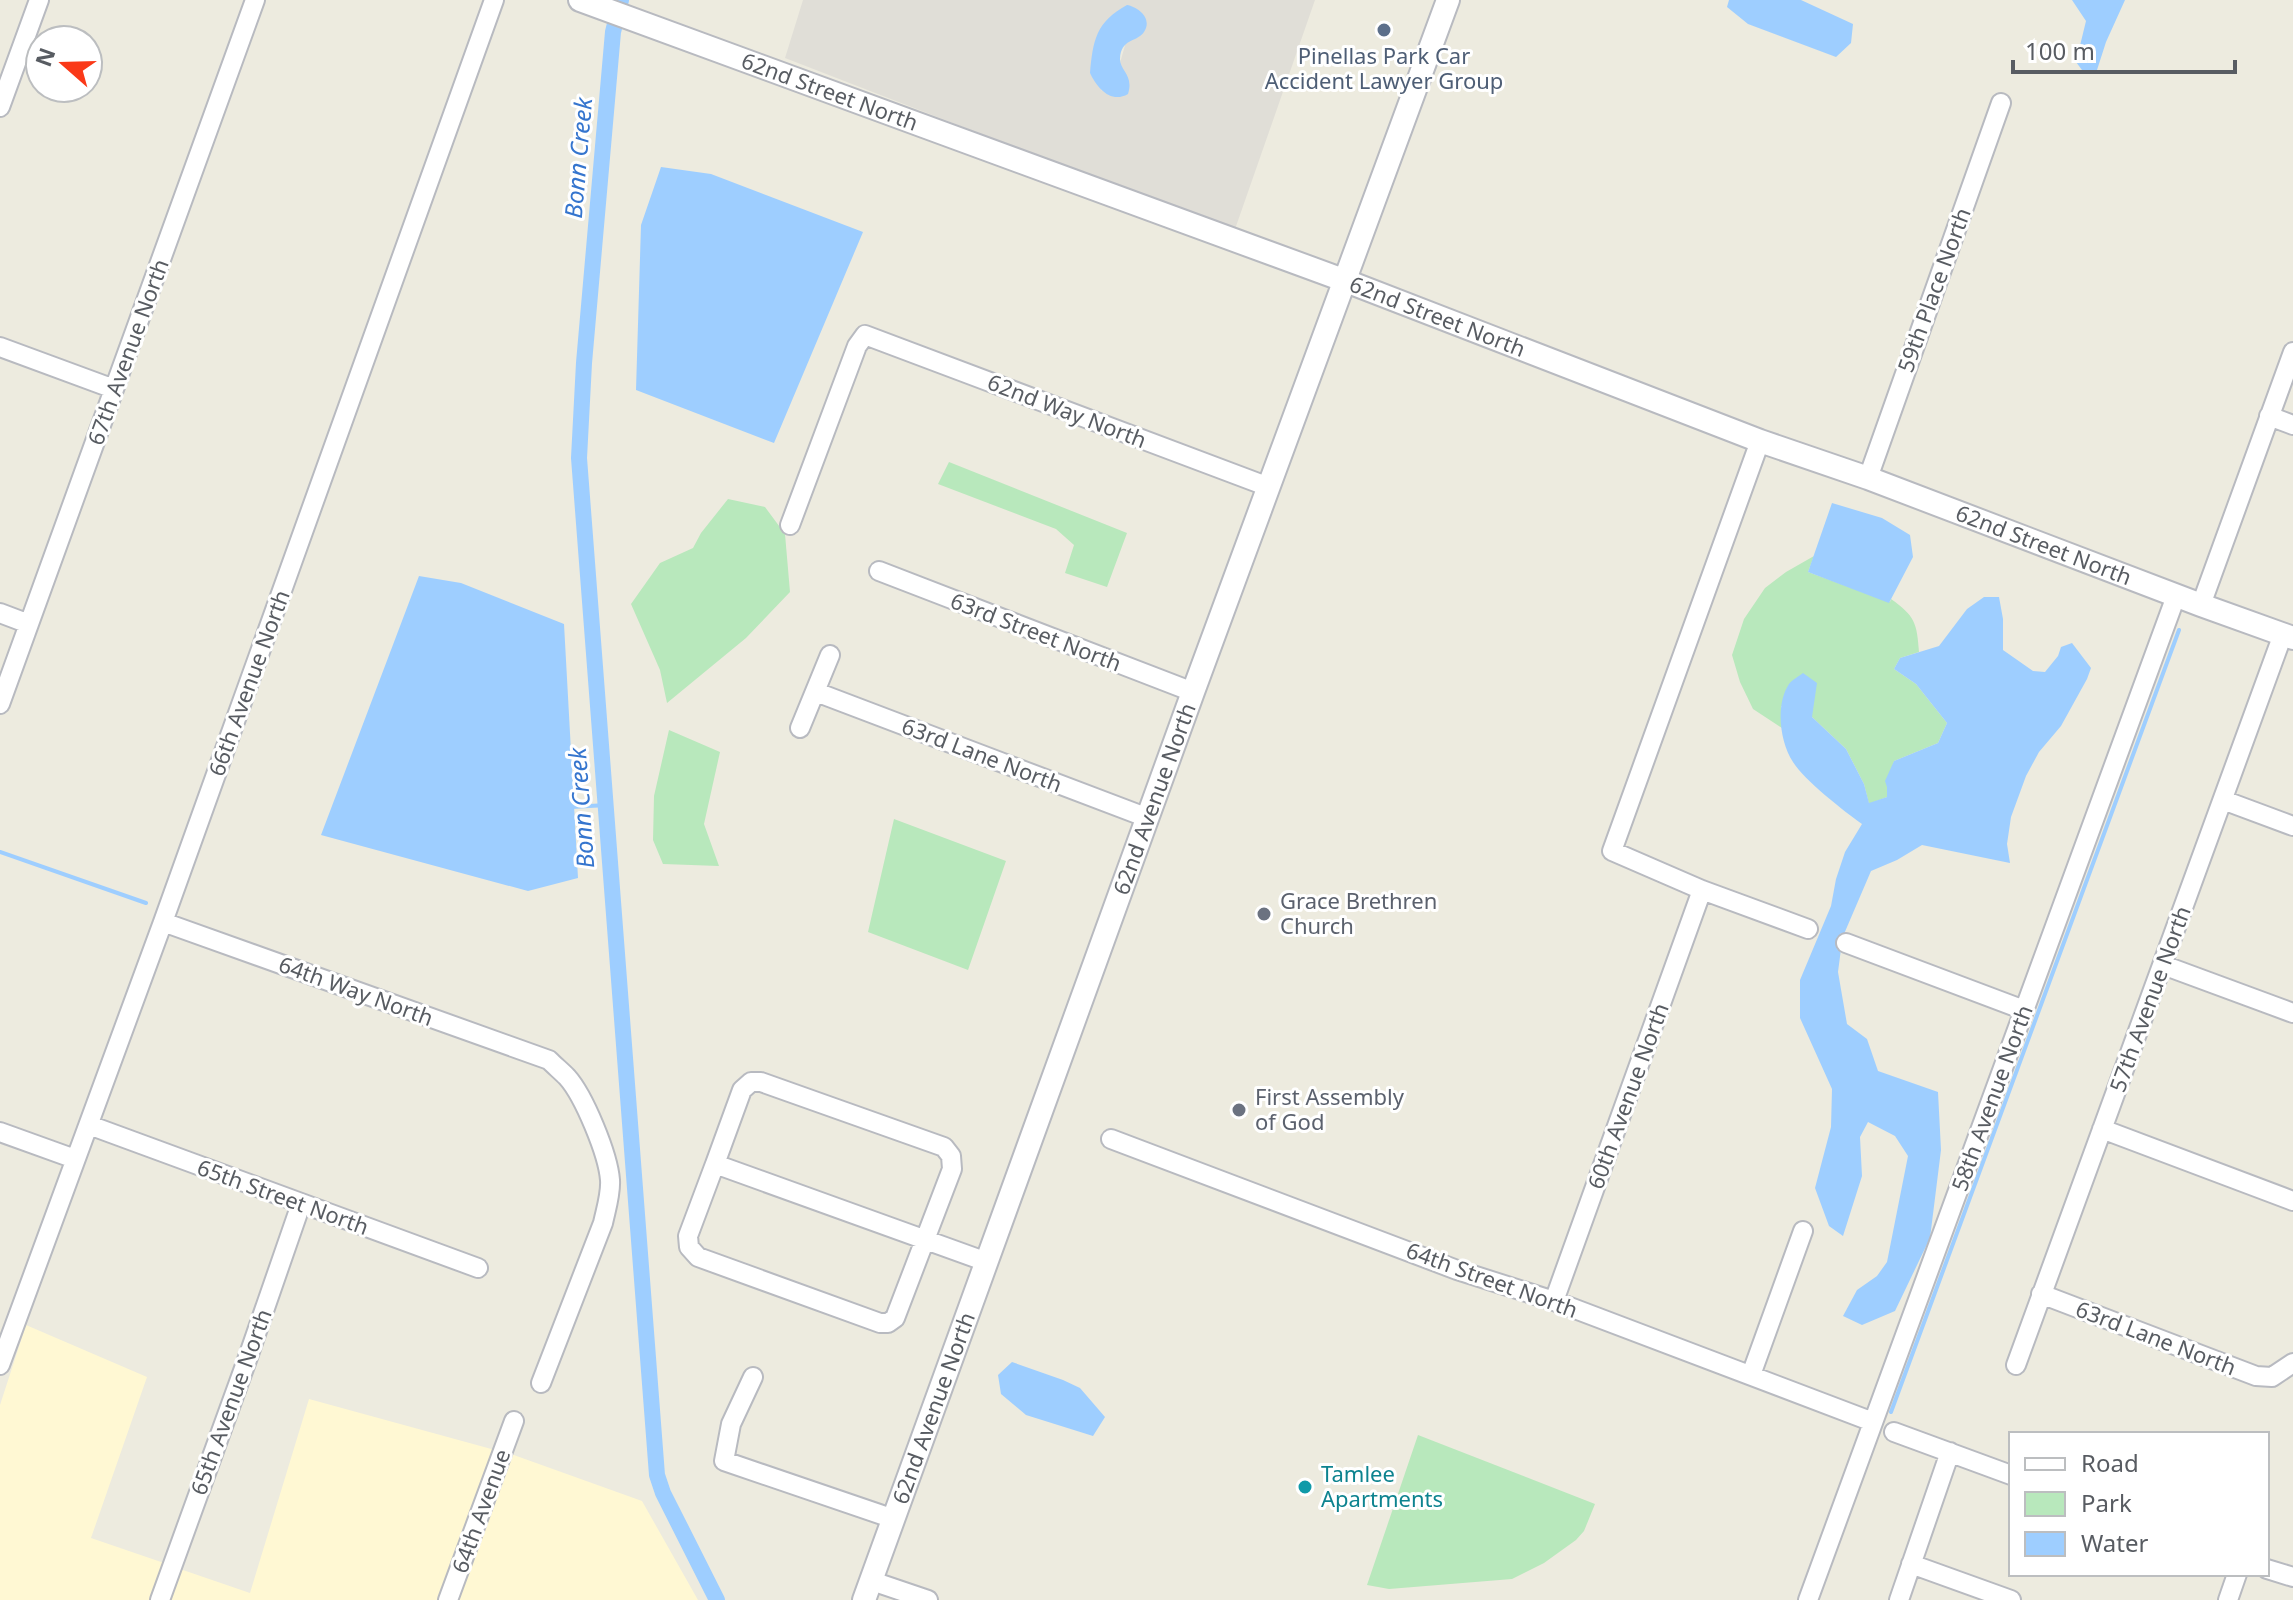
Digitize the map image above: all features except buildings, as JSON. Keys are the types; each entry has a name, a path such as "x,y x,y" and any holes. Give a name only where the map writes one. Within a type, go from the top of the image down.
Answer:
{"street":[{"path":"0,107 39,0"},
{"name":"67th Avenue North","path":"0,704 255,0"},
{"name":"66th Avenue North","path":"0,1365 163,922 494,0"},
{"name":"62nd Street North","path":"580,0 1346,281 1760,441 1868,478 2288,636"},
{"name":"62nd Avenue North","path":"868,1590 1193,692 1448,0"},
{"name":"59th Place North","path":"1868,478 2001,103"},
{"name":"62nd Way North","path":"790,525 857,346 865,335 1269,487"},
{"path":"0,347 114,389"},
{"path":"2201,605 2293,352"},
{"path":"2269,416 2293,425"},
{"path":"1760,441 1612,851 1702,890 1808,929"},
{"name":"63rd Street North","path":"879,571 1193,692"},
{"name":"58th Avenue North","path":"1808,1600 2176,596"},
{"path":"0,613 29,624"},
{"name":"57th Avenue North","path":"2016,1365 2223,800 2288,636"},
{"path":"800,728 830,655"},
{"name":"63rd Lane North","path":"816,692 1148,818"},
{"path":"2223,800 2293,826"},
{"name":"60th Avenue North","path":"1554,1301 1702,890"},
{"name":"64th Way North","path":"163,922 549,1060 568,1078 583,1104 607,1163 610,1180 603,1223 541,1383"},
{"path":"1846,943 2024,1010"},
{"path":"2163,965 2293,1013"},
{"path":"751,1082 761,1082 944,1147 951,1156 952,1169 895,1318 888,1323 880,1323 698,1257 689,1247 688,1236 715,1164 742,1090 751,1082"},
{"name":"65th Street North","path":"89,1125 478,1268"},
{"path":"2102,1129 2293,1201"},
{"path":"0,1132 75,1159"},
{"name":"64th Street North","path":"1111,1139 1873,1422"},
{"path":"715,1164 987,1262"},
{"name":"65th Avenue North","path":"160,1600 301,1204"},
{"path":"1751,1375 1803,1231"},
{"name":"63rd Lane North","path":"2041,1294 2256,1376 2272,1377 2293,1363"},
{"path":"753,1377 731,1424 724,1461 894,1519"},
{"name":"64th Avenue","path":"448,1600 514,1421"},
{"path":"1894,1432 2009,1474"},
{"path":"1899,1600 1950,1452"},
{"path":"1911,1564 2011,1600"},
{"path":"2269,1570 2293,1577"},
{"path":"2228,1600 2236,1576"},
{"path":"868,1590 928,1600"}],"shaded area":[{"path":"803,0 1315,0 1234,232 785,58","holes":["1146,21 1138,37 1126,42 1120,63 1102,91 1090,73"]},
{"path":"26,1325 147,1377 91,1538 164,1563 151,1600 0,1600 0,1405"},
{"path":"309,1399 495,1450 439,1600 169,1600 180,1569 250,1593"},
{"path":"511,1454 642,1501 698,1600 458,1600"}],"green space":[{"path":"949,462 1127,533 1107,587 1065,573 1074,545 1056,529 938,484"},
{"path":"728,499 765,507 785,534 790,592 746,638 667,703 660,670 631,604 660,563 693,548"},
{"path":"1814,556 1808,572 1890,602 1891,599 1910,616 1916,627 1919,652 1900,658 1894,669 1916,684 1947,723 1938,743 1894,761 1887,797 1869,804 1864,784 1846,749 1812,717 1781,706 1782,728 1753,709 1732,655 1744,619 1765,588"},
{"path":"669,730 720,752 704,824 719,866 663,864 653,840 654,796"},
{"path":"894,819 1006,861 968,970 868,932"},
{"path":"1418,1435 1595,1504 1584,1531 1544,1563 1512,1579 1389,1589 1367,1585"}],"water":[{"path":"1729,0 1801,0 1853,24 1851,43 1836,57 1748,24 1727,7"},
{"path":"2072,0 2125,0 2097,70 2091,74 2082,70 2076,62 2086,21"},
{"path":"1127,5 1136,8 1147,22 1144,32 1123,47 1120,59 1129,88 1128,94 1116,97 1105,93 1096,84 1090,73 1091,61 1102,25"},
{"path":"661,167 711,174 863,232 774,443 636,390 641,225"},
{"path":"1832,503 1882,518 1910,535 1913,557 1889,603 1808,572"},
{"path":"419,576 461,583 564,624 578,878 528,891 321,835"},
{"path":"1984,597 1999,597 2003,650 2033,671 2045,672 2061,647 2072,643 2091,668 2061,726 2039,752 2026,776 2011,817 2007,844 2010,863 1922,845 1871,871 1836,946 1841,949 1838,972 1847,1024 1867,1039 1878,1071 1938,1092 1941,1150 1930,1238 1895,1311 1862,1325 1843,1316 1857,1290 1877,1276 1887,1262 1908,1156 1895,1136 1868,1122 1860,1137 1862,1176 1843,1236 1829,1226 1815,1188 1831,1127 1832,1089 1800,1018 1800,980 1831,906 1845,852 1862,824 1835,804 1793,762 1782,734 1782,702 1789,684 1803,673 1817,683 1812,717 1846,749 1864,784 1869,803 1887,797 1885,781 1894,761 1938,743 1947,723 1916,684 1894,669 1900,658 1939,646 1967,609"},
{"path":"1012,1362 1080,1388 1105,1417 1093,1436 1026,1415 1001,1394 998,1375"}],"waterway":[{"name":"Bonn Creek","path":"621,0 613,32 584,363 579,458 657,1475 717,1600"},
{"path":"1891,1412 2179,630"},
{"path":"572,807 607,805"},
{"path":"0,852 146,903"}],"place":[{"name":"Pinellas Park Car Accident Lawyer Group","path":"1384,30"},
{"name":"Grace Brethren Church","path":"1264,914"},
{"name":"First Assembly of God","path":"1239,1110"},
{"name":"Tamlee Apartments","path":"1305,1487"}]}
